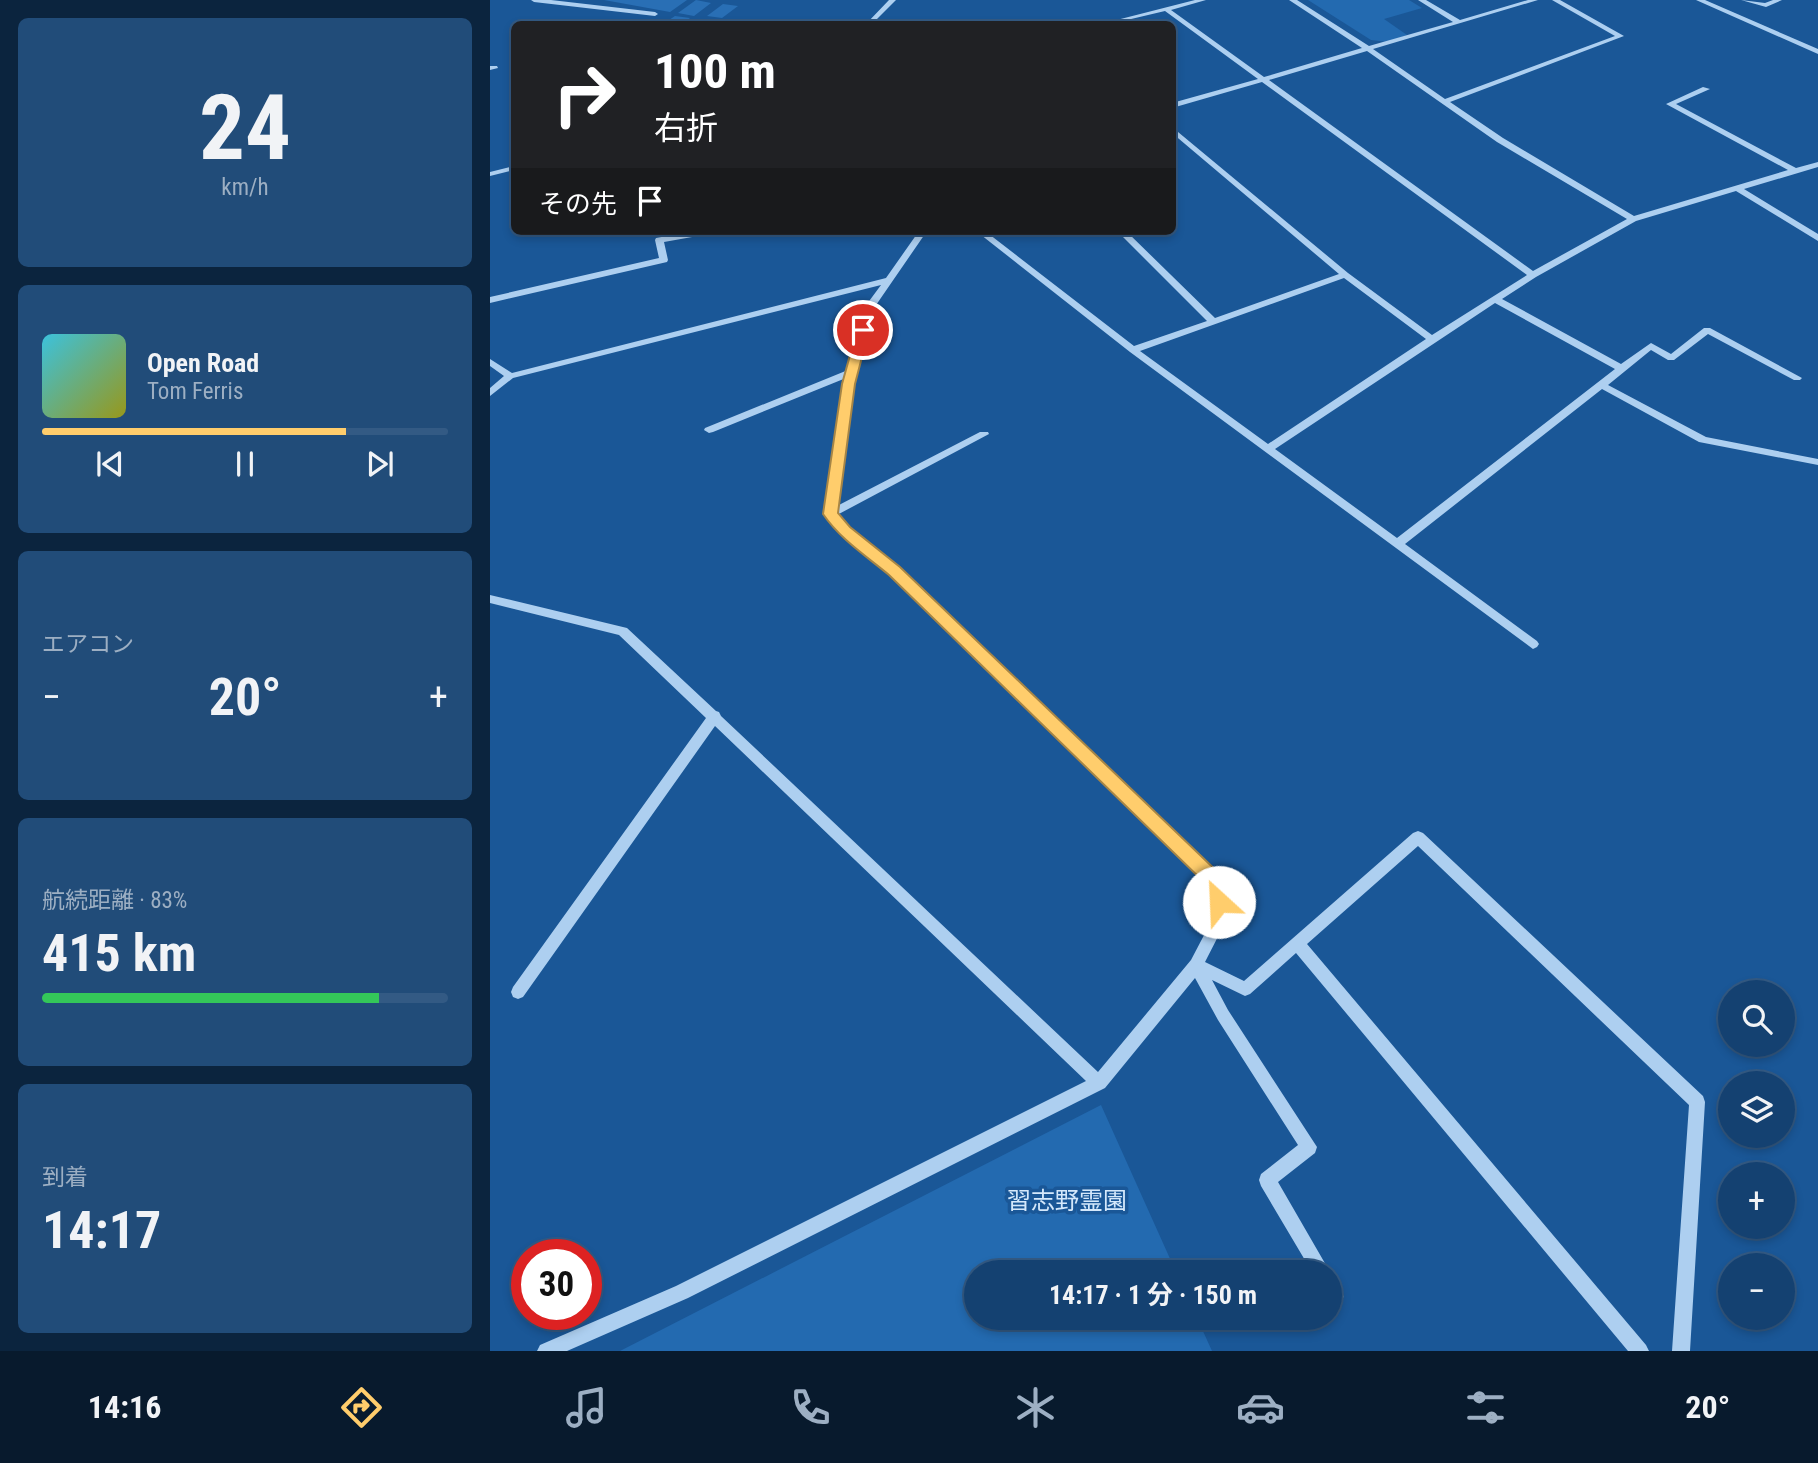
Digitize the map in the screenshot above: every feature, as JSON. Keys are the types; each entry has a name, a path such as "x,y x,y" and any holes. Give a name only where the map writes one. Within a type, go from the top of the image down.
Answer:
{"street":[{"path":"534,0 655,14"},
{"path":"875,21 893,0"},
{"path":"1116,21 1203,0"},
{"path":"1292,0 1500,140 1633,219"},
{"path":"1421,0 1459,22"},
{"path":"1176,105 1535,0"},
{"path":"1445,101 1621,36 1555,0"},
{"path":"1699,0 1818,52"},
{"path":"1744,0 1766,5 1779,0"},
{"path":"1166,9 1533,275"},
{"path":"1706,89 1670,104 1795,171"},
{"path":"1176,132 1345,275 1432,339"},
{"path":"1268,449 1533,275 1633,219 1818,164"},
{"path":"490,174 511,169"},
{"path":"1737,188 1818,238"},
{"path":"490,300 664,260 659,240 687,235"},
{"path":"830,514 852,372 869,308 920,235"},
{"path":"985,235 1133,350 1533,643"},
{"path":"1125,235 1213,321"},
{"path":"1133,350 1345,275"},
{"path":"490,393 510,376 888,280"},
{"path":"1495,299 1621,368"},
{"path":"1397,544 1651,346 1671,358 1707,330 1797,378"},
{"path":"490,362 510,376"},
{"path":"709,430 852,372"},
{"path":"1601,385 1703,440 1818,462"},
{"path":"830,514 984,434"},
{"path":"546,1351 681,1292 1098,1083 1196,965 1220,919 1219,885 895,571 845,531 830,514"},
{"path":"490,599 623,631 1098,1083"},
{"path":"518,992 715,716"},
{"path":"1196,965 1245,989 1418,837 1697,1102 1681,1351"},
{"path":"1297,943 1640,1351"},
{"path":"1196,965 1223,1015 1309,1147 1267,1180 1314,1260"}],"green space":[{"path":"1308,0 1409,0 1422,8 1384,19 1407,35 1388,42 1371,40"},
{"name":"習志野霊園","path":"1101,1105 1171,1260 964,1260 964,1330 1202,1330 1212,1351 620,1351"}],"building":[{"path":"604,0 687,0 670,12"},
{"path":"696,0 711,3 694,16 678,13"},
{"path":"723,4 738,6 722,18 707,16"},
{"path":"675,16 690,18 686,21 668,21"}],"route":[{"path":"863,330 849,384 830,514 845,531 895,571 1219,885 1219,902"}]}
